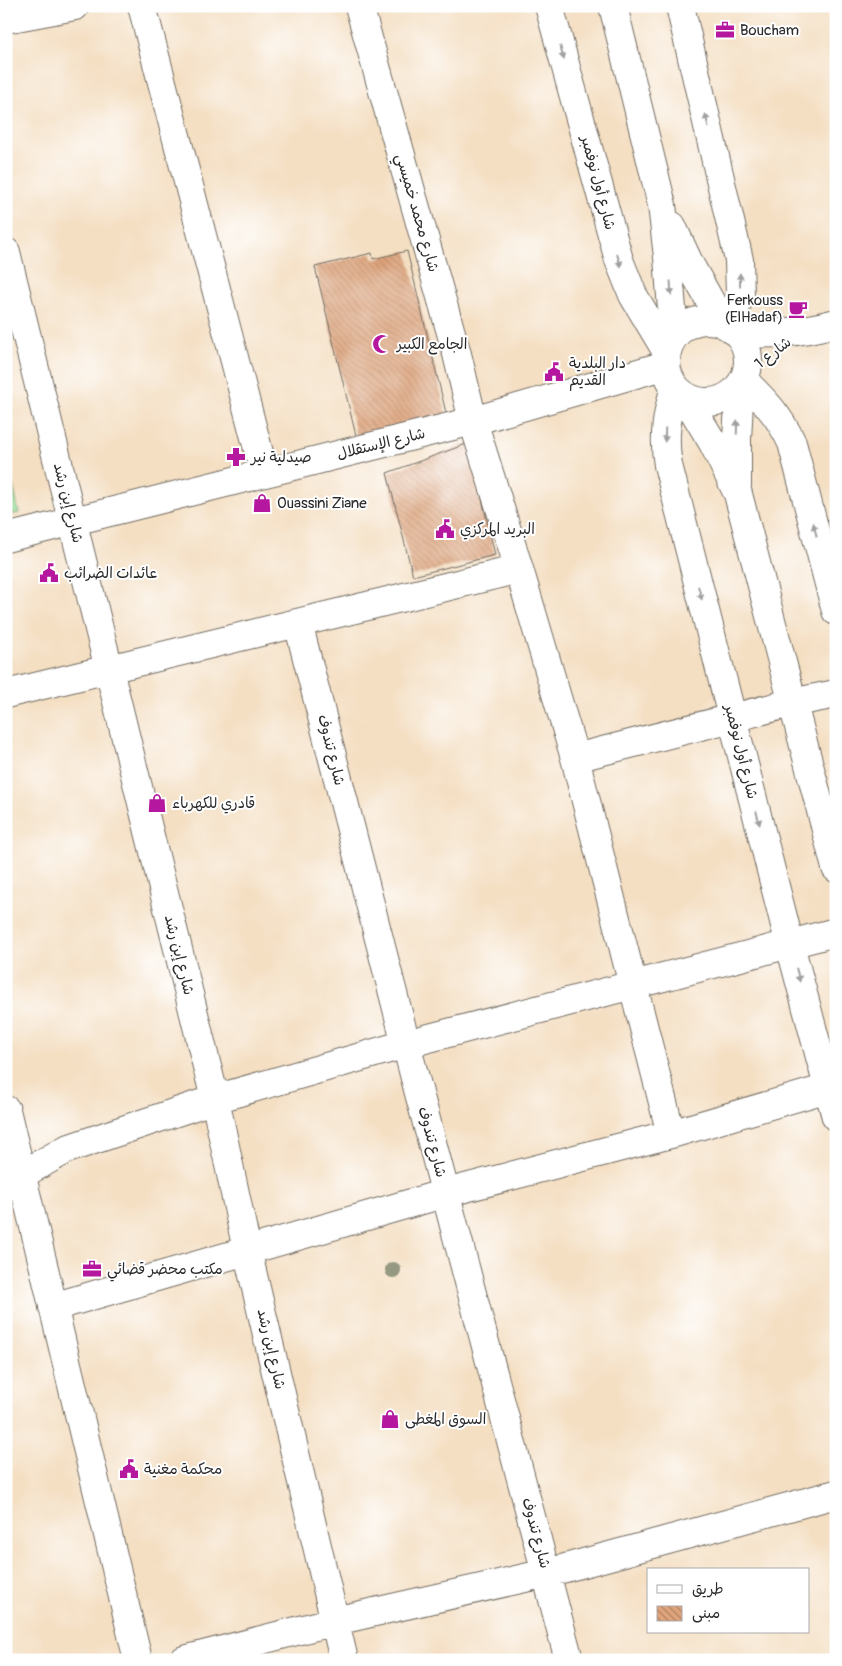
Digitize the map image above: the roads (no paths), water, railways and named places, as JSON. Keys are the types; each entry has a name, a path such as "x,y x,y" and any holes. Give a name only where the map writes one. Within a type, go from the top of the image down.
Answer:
{"street":[{"path":"6,19 75,6"},
{"path":"142,6 264,472"},
{"name":"شارع محمد خميسي","path":"359,6 474,421 575,758 671,1134"},
{"name":"شارع أول نوفمبر","path":"549,6 619,260 633,294 713,443 738,494 791,703 836,868"},
{"name":"شارع أول نوفمبر","path":"613,6 662,204 670,275 673,367 666,422 665,450 678,510 836,1116"},
{"path":"680,6 739,260 740,295 729,327"},
{"name":"شارع أول نوفمبر","path":"662,204 690,265 729,327"},
{"name":"شارع إبن رشد","path":"6,252 215,1099 247,1250 344,1660"},
{"path":"702,320 713,320 729,327 743,341 746,352 747,364 743,380 731,394 714,401 695,400 673,367 681,328 702,320"},
{"name":"شارع 1","path":"729,327 776,334 802,331 836,323"},
{"name":"شارع 1","path":"743,380 772,352 802,331"},
{"name":"شارع الإستقلال","path":"6,538 474,421 673,367"},
{"path":"743,380 773,410 792,443 836,612"},
{"name":"شارع أول نوفمبر","path":"738,494 737,439 743,380"},
{"path":"6,694 519,568"},
{"name":"شارع تندوف","path":"298,623 406,1044 569,1660"},
{"path":"575,758 791,703 836,694"},
{"path":"14,1181 67,1149 215,1099 406,1044 836,932"},
{"path":"54,1307 446,1193 671,1134 828,1088"},
{"path":"6,1110 14,1181 54,1307 138,1660"},
{"path":"184,1660 335,1621 547,1573 836,1494"}],"place":[{"name":"Boucham","path":"725,30"},
{"name":"Ferkouss (ElHadaf)","path":"798,309"},
{"name":"الجامع الكبير","path":"382,344"},
{"name":"دار البلدية القديم","path":"554,372"},
{"name":"صيدلية نير","path":"236,457"},
{"name":"Ouassini Ziane","path":"262,503"},
{"name":"البريد المركزي","path":"445,529"},
{"name":"عائدات الضرائب","path":"49,573"},
{"name":"قادري للكهرباء","path":"157,803"},
{"name":"مكتب محضر قضائي","path":"92,1269"},
{"name":"السوق المغطى","path":"390,1419"},
{"name":"محكمة مغنية","path":"129,1469"}]}
